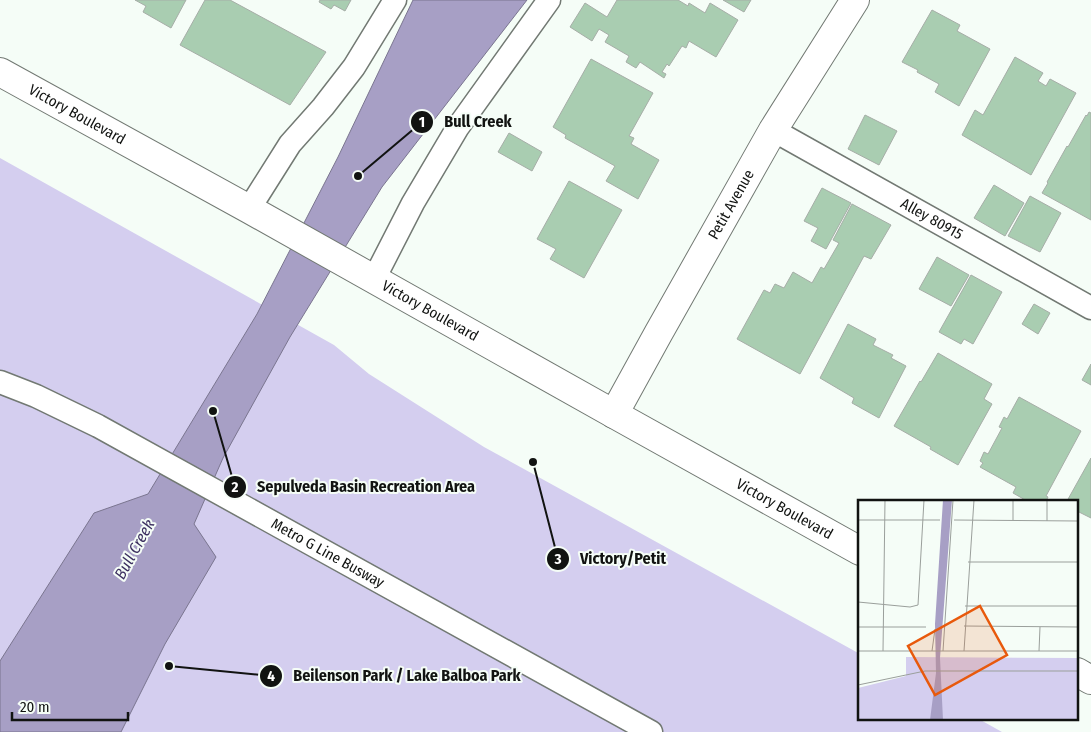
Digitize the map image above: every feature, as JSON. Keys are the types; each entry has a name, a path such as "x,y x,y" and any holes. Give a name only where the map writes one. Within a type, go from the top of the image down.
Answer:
{"main road":[{"name":"Petit Avenue","path":"614,414 773,130 855,0"},
{"name":"Victory Boulevard","path":"0,72 259,214 858,550"},
{"path":"1078,673 1091,680"}],"lane":[{"path":"259,214 290,144 354,67 395,0"},
{"path":"366,274 413,203 458,128 549,0"},
{"name":"Alley 80915","path":"773,130 1091,308"},
{"name":"Metro G Line Busway","path":"0,382 36,396 98,426 651,732"}],"shaded area":[{"path":"0,158 334,345 369,374 484,447 858,653 858,720 981,720 1002,732 0,732"}],"water":[{"path":"413,0 527,0 382,187 290,337 223,458 194,524 216,557 165,644 121,732 0,732 0,661 94,513 148,494 257,314 338,157"}],"building":[{"path":"135,0 186,0 171,28 143,12 146,6"},
{"path":"205,0 230,0 326,52 290,105 180,45"},
{"path":"320,0 351,0 345,11 334,5 331,9 319,2"},
{"path":"617,0 678,0 688,6 689,3 705,13 710,3 738,20 716,57 689,41 686,48 682,46 669,66 667,64 662,72 666,74 664,78 640,62 636,68 626,62 629,56 605,42 609,35 599,29 592,41 570,27 585,3 607,17"},
{"path":"723,0 751,0 744,12"},
{"path":"932,10 960,25 957,31 990,49 959,106 935,92 939,84 902,62"},
{"path":"1015,57 1043,73 1038,81 1046,86 1050,79 1076,93 1031,175 962,135 975,110 983,115"},
{"path":"591,59 653,93 629,136 634,138 631,144 659,160 638,199 606,181 615,166 565,138 566,135 553,127"},
{"path":"1089,112 1091,113 1091,220 1042,193 1067,146"},
{"path":"865,115 897,131 879,165 848,149"},
{"path":"509,133 542,152 532,171 498,152"},
{"path":"569,181 622,210 584,278 550,259 556,249 537,239"},
{"path":"994,185 1024,203 1005,236 974,218"},
{"path":"822,188 851,203 826,249 811,241 818,228 804,221"},
{"path":"1030,196 1061,213 1040,252 1008,236"},
{"path":"852,204 891,225 871,259 864,256 800,374 737,339 764,290 770,293 775,284 784,288 793,272 812,283 821,267 824,269 839,243 833,240"},
{"path":"937,257 969,275 951,306 919,289"},
{"path":"971,275 1002,292 973,344 964,339 961,344 939,332"},
{"path":"1034,304 1050,313 1038,334 1022,324"},
{"path":"848,324 876,339 873,345 893,355 891,358 906,366 879,418 852,403 854,398 820,378"},
{"path":"938,353 992,384 984,399 992,404 958,465 894,426"},
{"path":"1091,364 1091,385 1082,380"},
{"path":"1019,397 1081,431 1046,496 1048,497 1046,500 1025,500 1013,493 1016,487 980,467 983,463 980,461 984,452 988,454 1002,428 999,427 1004,417 1007,419"},
{"path":"1091,458 1091,518 1078,512 1078,500 1068,500"}],"place":[{"name":"Bull Creek","path":"358,176"},
{"name":"Sepulveda Basin Recreation Area","path":"213,411"},
{"name":"Victory/Petit","path":"533,462"},
{"name":"Beilenson Park / Lake Balboa Park","path":"169,666"}]}
